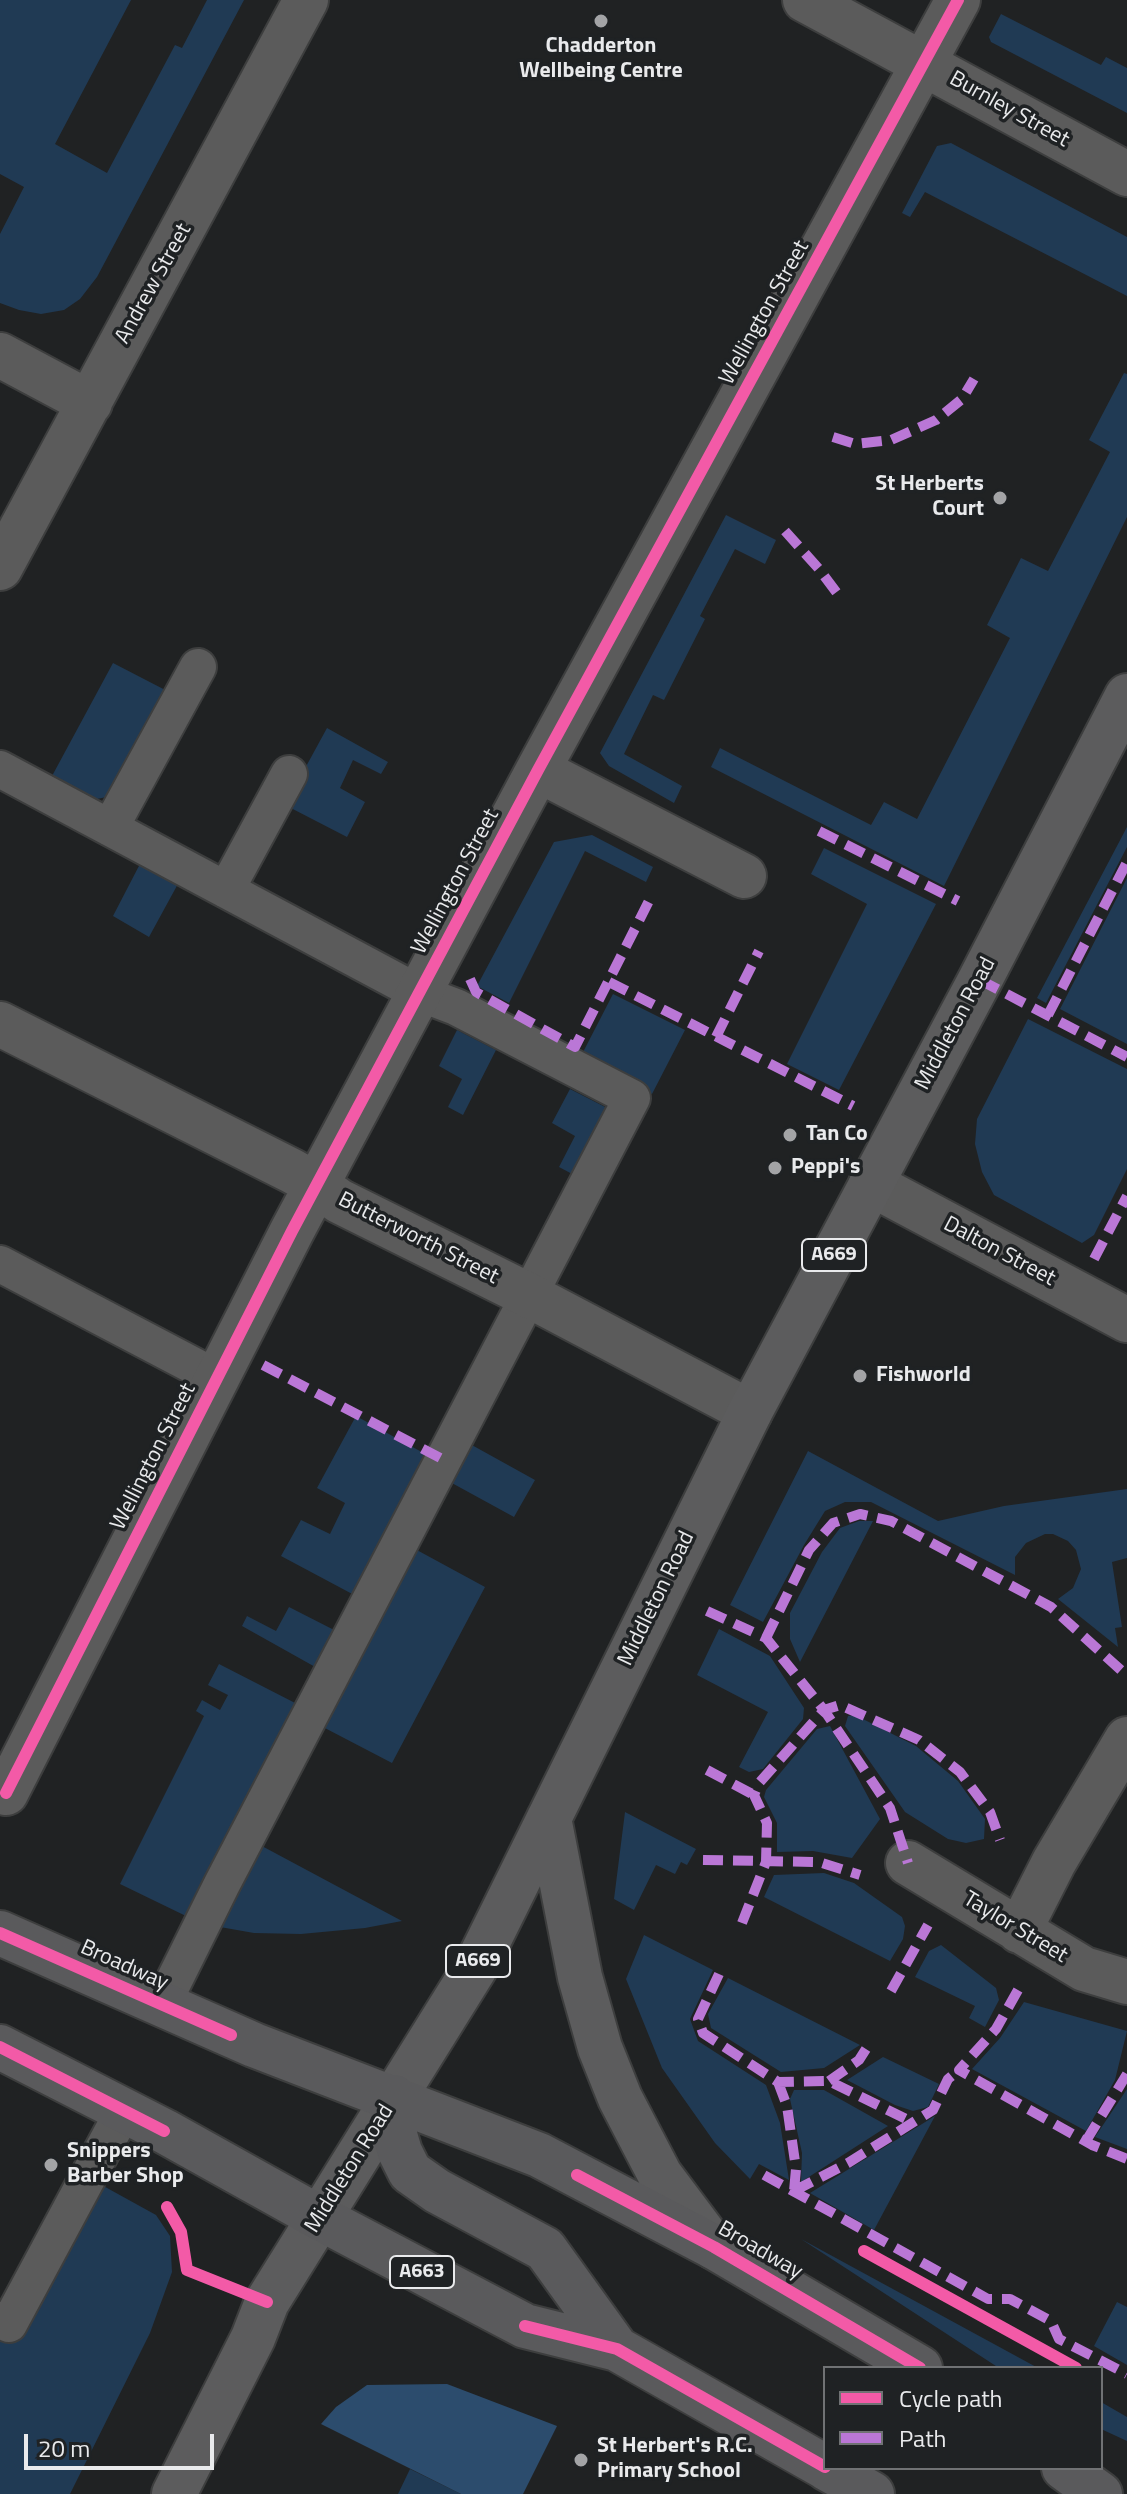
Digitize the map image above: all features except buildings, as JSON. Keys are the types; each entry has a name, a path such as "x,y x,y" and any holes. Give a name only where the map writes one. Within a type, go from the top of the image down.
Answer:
{"highway":[{"name":"Broadway","path":"0,1933 254,2045 539,2155 714,2247 917,2366"},
{"name":"A663","path":"0,2047 124,2110 525,2326 617,2349 823,2466"},
{"path":"394,2097 393,2128 410,2172 437,2191 545,2249 617,2349"},
{"name":"A663","path":"830,2470 872,2494"},
{"path":"1067,2470 1100,2494"}],"main road":[{"name":"Middleton Road","path":"174,2494 253,2338 267,2302 475,1968 750,1412 1127,696"},
{"path":"549,1818 580,1977 600,2048 620,2098 660,2175 714,2247"}],"street":[{"name":"Andrew Street","path":"0,568 306,0"},
{"name":"Burnley Street","path":"805,0 1127,174"},
{"name":"Wellington Street","path":"6,1793 317,1185 538,770 958,0"},
{"path":"0,355 90,403"},
{"path":"538,770 744,876"},
{"name":"Butterworth Street","path":"0,1024 317,1185 339,1201 530,1296 750,1412"},
{"name":"Dalton Street","path":"871,1184 1127,1320"},
{"path":"1019,1931 1054,1862 1127,1739"},
{"name":"Taylor Street","path":"908,1863 1084,1969 1127,1982"}],"lane":[{"path":"110,828 198,667"},
{"path":"0,769 419,993 456,1007 632,1098 162,2005"},
{"path":"226,890 289,774"},
{"path":"0,1264 217,1378"},
{"path":"0,2320 9,2324 124,2110"}],"shaded area":[{"path":"0,0 131,0 55,144 107,173 175,45 182,48 207,0 244,0 97,277 80,299 64,310 41,314 0,303 0,234 24,187 0,174"},
{"path":"1001,14 1101,65 1106,57 1127,68 1127,113 991,42 989,37"},
{"path":"951,143 1127,237 1127,296 925,192 910,217 902,213 937,146"},
{"path":"1124,373 1127,374 1127,517 944,886 711,767 720,748 871,825 884,802 917,819 1010,638 987,625 1021,558 1048,571 1110,452 1089,440"},
{"path":"726,515 776,540 765,564 735,549 700,616 705,619 664,700 653,695 624,754 682,786 674,803 609,766 600,753"},
{"path":"113,663 171,693 116,795 97,799 52,776"},
{"path":"327,728 388,762 381,774 353,760 340,788 365,802 347,837 285,805"},
{"path":"1127,827 1127,847 1046,1003 1037,998"},
{"path":"592,835 653,867 646,882 585,851 509,1003 477,986 554,842"},
{"path":"824,848 936,904 839,1090 787,1064 867,904 811,874"},
{"path":"141,862 179,882 149,937 113,916"},
{"path":"1127,878 1127,1044 1060,1009"},
{"path":"613,994 685,1030 652,1094 580,1058"},
{"path":"1028,1019 1127,1069 1127,1169 1094,1235 1082,1243 994,1195 982,1172 975,1144 977,1119"},
{"path":"457,1030 496,1050 463,1115 448,1107 462,1079 439,1066"},
{"path":"570,1089 611,1110 576,1176 559,1167 575,1136 552,1123"},
{"path":"356,1416 429,1456 356,1596 281,1556 301,1520 330,1534 345,1503 317,1488"},
{"path":"470,1444 535,1480 514,1517 450,1482"},
{"path":"808,1451 938,1521 1004,1506 1127,1489 1127,1558 1112,1562 1122,1627 1115,1628 1118,1647 1058,1599 1073,1588 1081,1569 1076,1550 1068,1541 1045,1534 1026,1543 1015,1557 1015,1575 871,1502 845,1502 825,1511 763,1622 730,1605"},
{"path":"859,1521 873,1521 800,1662 790,1639 790,1613 822,1552 840,1528"},
{"path":"415,1549 485,1587 392,1763 321,1726"},
{"path":"289,1607 338,1632 317,1668 242,1626 247,1616 276,1631"},
{"path":"719,1629 770,1656 804,1708 803,1719 763,1769 749,1772 739,1767 768,1712 697,1675"},
{"path":"219,1664 299,1705 188,1917 120,1884 204,1716 196,1711 202,1700 220,1710 228,1695 208,1685"},
{"path":"855,1715 916,1746 958,1781 985,1819 984,1839 966,1843 948,1839 905,1812 845,1726 848,1716"},
{"path":"830,1726 880,1819 852,1858 813,1851 777,1852 777,1823 764,1797 766,1790 817,1729"},
{"path":"625,1812 696,1849 687,1865 681,1862 675,1874 656,1865 634,1910 614,1899"},
{"path":"260,1845 402,1921 301,1934 254,1933 220,1927"},
{"path":"824,1873 854,1883 902,1917 905,1926 903,1939 890,1961 764,1897 774,1875"},
{"path":"644,1935 713,1970 690,2019 698,2041 766,2085 780,2123 789,2180 759,2164 750,2179 715,2143 662,2068 626,1979"},
{"path":"941,1945 996,1988 999,2000 985,2027 969,2018 975,2006 915,1977 929,1951"},
{"path":"728,1978 860,2045 824,2068 781,2072 711,2028 708,2014"},
{"path":"1024,2002 1127,2031 1115,2080 1086,2131 972,2069 1000,2038"},
{"path":"883,2057 939,2084 928,2107 913,2111 895,2105 847,2080"},
{"path":"1127,2089 1127,2149 1095,2137"},
{"path":"794,2090 824,2090 888,2126 801,2182 802,2153 790,2099"},
{"path":"935,2116 874,2230 810,2193"},
{"path":"98,2183 156,2215 170,2236 172,2272 150,2333 70,2494 0,2494 0,2338 11,2342"},
{"path":"801,2239 1034,2366 996,2366"},
{"path":"1117,2302 1127,2307 1127,2365 1094,2346"},
{"path":"447,2384 557,2426 523,2494 461,2494 321,2424 336,2407 367,2385"},
{"path":"1103,2403 1127,2417 1127,2441 1103,2430"},
{"path":"410,2469 461,2494 398,2494"}],"marked path":[{"path":"833,437 855,444 891,440 936,420 962,399 974,379"},
{"path":"785,531 840,597"},
{"path":"819,831 958,901"},
{"path":"1048,1015 1127,862"},
{"path":"470,979 476,992 575,1047 651,897"},
{"path":"716,1037 759,951"},
{"path":"980,980 1127,1057"},
{"path":"609,982 853,1106"},
{"path":"1094,1259 1127,1196"},
{"path":"263,1365 444,1460"},
{"path":"766,1638 809,1550 833,1523 860,1514 891,1521 1051,1607 1123,1672"},
{"path":"707,1611 766,1638 824,1710 890,1808 908,1863"},
{"path":"742,1923 766,1862 767,1823 754,1795 759,1783 824,1710 840,1705 919,1740 960,1772 990,1812 1000,1840"},
{"path":"707,1770 754,1795"},
{"path":"703,1860 819,1862 860,1875"},
{"path":"891,1991 928,1925"},
{"path":"719,1974 698,2019 703,2033 778,2082 829,2081 912,2122"},
{"path":"1018,1990 996,2029 959,2070 1092,2145 1127,2159"},
{"path":"829,2081 859,2060 866,2049"},
{"path":"794,2191 848,2163 933,2110 948,2079 959,2070"},
{"path":"1086,2141 1127,2074"},
{"path":"778,2082 787,2106 796,2169 794,2191"},
{"path":"764,2175 988,2299 1010,2299 1051,2321 1059,2339 1127,2374"}],"cycle path":[{"path":"6,1793 292,1231 538,770 958,0"},
{"path":"0,1933 231,2035"},
{"path":"0,2047 164,2131"},
{"path":"577,2175 714,2247 917,2366"},
{"path":"167,2207 181,2232 187,2270 267,2302"},
{"path":"864,2251 1072,2366"},
{"path":"525,2326 617,2349 823,2466"}],"place":[{"name":"Chadderton Wellbeing Centre","path":"601,21"},
{"name":"St Herberts Court","path":"1000,498"},
{"name":"Tan Co","path":"790,1135"},
{"name":"Peppi's","path":"775,1168"},
{"name":"Fishworld","path":"860,1376"},
{"name":"Snippers Barber Shop","path":"51,2165"},
{"name":"St Herbert's R.C. Primary School","path":"581,2460"}]}
